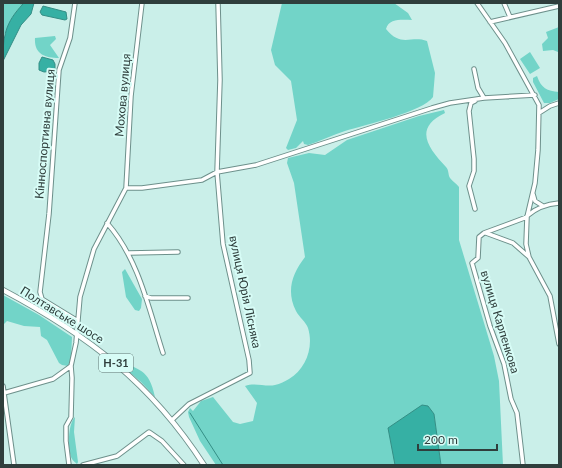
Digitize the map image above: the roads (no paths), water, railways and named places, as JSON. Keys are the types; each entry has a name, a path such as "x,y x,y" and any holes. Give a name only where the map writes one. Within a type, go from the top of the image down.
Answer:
{"main road":[{"name":"Полтавське шосе","path":"3,290 40,310 76,334 108,356 138,382 172,420 204,465"}],"street":[{"name":"Кінноспортивна вулиця","path":"75,3 70,38 59,70 40,297 78,321"},
{"name":"Мохова вулиця","path":"69,465 66,426 71,417 72,402 70,366 78,321 80,297 94,249 126,188 131,96 142,3"},
{"name":"вулиця Юрія Лісняка","path":"172,420 189,404 250,374 249,360 223,247 217,172 220,80 218,3"},
{"path":"477,3 505,43 535,95 539,105 538,150 533,192 527,217 526,244 529,257 550,296 559,344"},
{"path":"504,3 510,17"},
{"path":"490,22 559,6"},
{"path":"474,69 478,88 484,98"},
{"path":"126,188 142,188 202,180 217,172 256,165 450,102 535,95"},
{"path":"475,209 469,186 474,171 474,159 469,111 471,103 478,99"},
{"path":"539,113 550,106 559,103"},
{"path":"533,192 535,201 543,206"},
{"path":"484,233 527,217 534,210 543,206 559,203"},
{"path":"107,223 118,235 129,253 164,354"},
{"path":"484,233 512,243 529,257"},
{"name":"вулиця Карпенкова","path":"484,233 479,237 478,258 472,263 490,326 504,364 511,399 517,413 523,465"},
{"path":"129,253 178,252"},
{"path":"145,296 150,298 188,298"},
{"path":"4,393 53,379 70,366"},
{"path":"3,386 14,465"},
{"path":"83,465 117,456 147,433 151,433 162,441 184,465"}],"waterway":[{"path":"190,413 223,465"}]}
